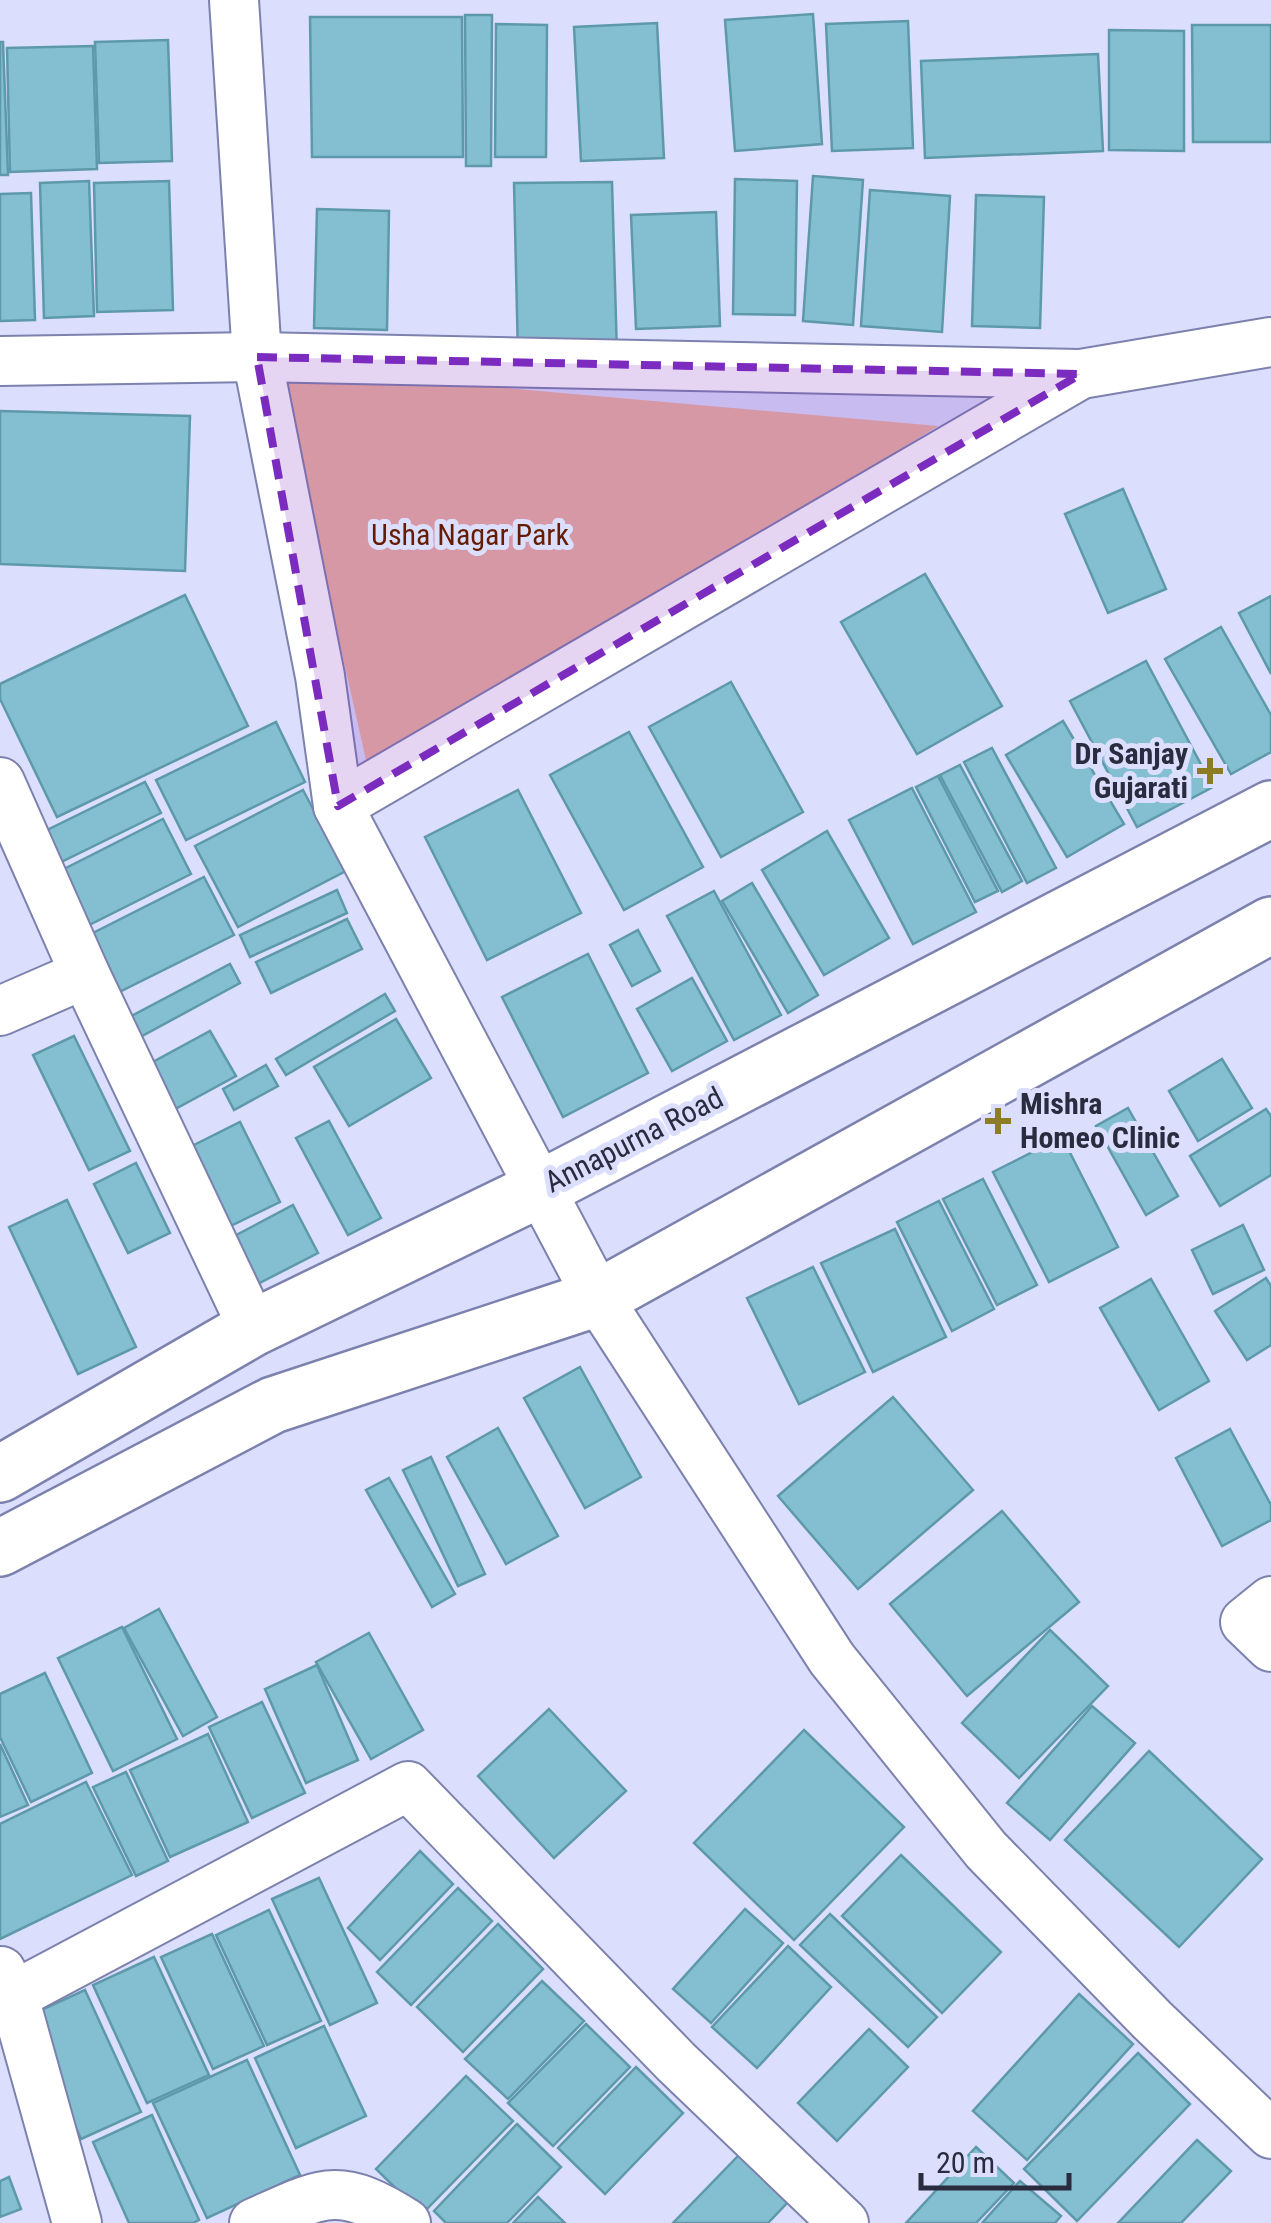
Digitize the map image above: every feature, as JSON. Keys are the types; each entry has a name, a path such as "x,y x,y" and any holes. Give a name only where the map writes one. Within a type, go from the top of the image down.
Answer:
{"main road":[{"name":"Annapurna Road","path":"0,1474 254,1328 540,1188 1271,809"},
{"path":"0,1548 274,1406 598,1298 1271,925"}],"street":[{"path":"234,0 256,358 320,676 338,806 598,1298 832,1660 986,1850 1152,2020 1271,2134"},
{"path":"0,361 256,358 1082,374 1271,342"},
{"path":"338,806 1082,374"},
{"path":"0,782 85,974 254,1328"},
{"path":"0,1011 85,974"},
{"path":"1271,1601 1245,1622 1271,1647"},
{"path":"78,2223 5,1989 408,1786 676,2062 844,2223"},
{"path":"254,2223 318,2195 350,2194 406,2223"}],"highlighted area":[{"path":"257,357 1081,374 338,806"}],"green space":[{"name":"Usha Nagar Park","path":"278,368 938,426 370,778"}],"building":[{"path":"813,14 822,144 735,151 725,20"},
{"path":"465,15 492,15 491,166 466,166"},
{"path":"310,17 462,17 463,157 312,157"},
{"path":"908,21 913,148 832,151 826,24"},
{"path":"657,23 664,158 581,161 574,27"},
{"path":"496,24 547,25 546,157 495,157"},
{"path":"1192,25 1271,25 1271,142 1193,142"},
{"path":"1109,30 1184,31 1184,151 1109,150"},
{"path":"168,40 172,161 99,163 95,42"},
{"path":"3,42 8,175 0,175"},
{"path":"93,46 97,169 10,172 7,48"},
{"path":"1098,54 1103,151 925,158 921,61"},
{"path":"813,176 863,180 853,325 803,321"},
{"path":"735,179 797,181 795,315 733,314"},
{"path":"89,181 94,316 44,318 40,183"},
{"path":"169,181 173,310 97,312 94,183"},
{"path":"612,182 617,354 518,356 514,183"},
{"path":"870,190 950,196 942,332 861,326"},
{"path":"31,193 35,320 0,321 0,194"},
{"path":"976,195 1044,197 1040,328 972,326"},
{"path":"317,209 389,211 387,330 314,328"},
{"path":"716,212 720,326 636,329 631,215"},
{"path":"0,411 190,416 185,571 0,564"},
{"path":"1123,489 1166,589 1108,613 1065,514"},
{"path":"925,574 1002,706 917,754 841,622"},
{"path":"185,595 248,726 57,817 0,699 0,684"},
{"path":"1271,596 1271,674 1239,613"},
{"path":"1221,627 1271,715 1271,752 1231,774 1165,659"},
{"path":"1146,661 1213,787 1137,827 1070,701"},
{"path":"731,682 803,812 721,857 649,727"},
{"path":"1063,721 1124,824 1067,857 1006,755"},
{"path":"276,722 305,782 186,840 156,780"},
{"path":"629,732 703,867 624,910 550,775"},
{"path":"992,748 1056,868 1027,883 964,762"},
{"path":"960,765 1022,881 1002,892 940,775"},
{"path":"938,776 998,891 975,902 916,787"},
{"path":"145,782 161,813 59,863 43,832"},
{"path":"912,788 976,912 913,944 849,820"},
{"path":"303,790 346,871 238,927 195,846"},
{"path":"518,790 581,913 487,960 425,837"},
{"path":"163,819 191,874 87,926 60,871"},
{"path":"827,831 889,938 824,975 762,870"},
{"path":"204,877 234,935 111,996 81,939"},
{"path":"752,883 818,995 788,1013 722,901"},
{"path":"337,890 347,913 250,957 240,935"},
{"path":"714,891 781,1015 734,1040 667,916"},
{"path":"347,919 362,949 271,993 256,962"},
{"path":"638,930 660,971 632,986 610,945"},
{"path":"588,954 648,1073 563,1117 502,997"},
{"path":"230,964 240,983 131,1042 120,1022"},
{"path":"692,978 727,1041 672,1071 637,1009"},
{"path":"385,994 395,1011 286,1075 276,1059"},
{"path":"396,1019 431,1078 349,1126 314,1067"},
{"path":"210,1031 236,1076 166,1114 140,1069"},
{"path":"74,1036 130,1151 89,1170 33,1055"},
{"path":"1222,1059 1252,1108 1198,1141 1169,1091"},
{"path":"266,1065 278,1086 234,1110 223,1089"},
{"path":"1128,1108 1178,1196 1146,1215 1096,1126"},
{"path":"1266,1109 1271,1116 1271,1175 1220,1206 1190,1156"},
{"path":"329,1121 381,1218 348,1235 296,1138"},
{"path":"240,1122 280,1202 216,1233 178,1153"},
{"path":"1062,1137 1118,1247 1049,1282 993,1172"},
{"path":"136,1163 170,1233 128,1253 94,1184"},
{"path":"983,1179 1037,1285 997,1305 943,1199"},
{"path":"67,1200 136,1347 78,1374 9,1227"},
{"path":"939,1201 994,1309 952,1331 897,1222"},
{"path":"293,1205 318,1253 248,1289 223,1242"},
{"path":"1243,1225 1264,1270 1213,1294 1192,1250"},
{"path":"895,1229 946,1337 873,1372 821,1263"},
{"path":"813,1267 865,1372 799,1404 747,1298"},
{"path":"1266,1278 1271,1286 1271,1345 1247,1360 1215,1311"},
{"path":"1151,1279 1209,1381 1159,1410 1100,1308"},
{"path":"580,1367 641,1477 585,1508 524,1398"},
{"path":"893,1397 973,1490 858,1589 778,1496"},
{"path":"498,1428 558,1536 506,1564 447,1457"},
{"path":"1230,1429 1271,1505 1271,1520 1222,1546 1176,1458"},
{"path":"431,1457 485,1574 458,1586 403,1470"},
{"path":"389,1478 455,1594 432,1607 366,1490"},
{"path":"1002,1511 1079,1602 967,1696 890,1604"},
{"path":"159,1609 217,1717 183,1736 124,1628"},
{"path":"122,1627 177,1739 113,1771 58,1658"},
{"path":"1050,1630 1108,1686 1019,1778 962,1723"},
{"path":"369,1633 423,1730 371,1759 316,1662"},
{"path":"317,1665 358,1760 306,1783 265,1689"},
{"path":"45,1673 92,1773 31,1802 0,1737 0,1694"},
{"path":"262,1702 305,1793 252,1818 209,1727"},
{"path":"1092,1706 1135,1743 1050,1840 1007,1803"},
{"path":"549,1709 626,1791 554,1858 478,1776"},
{"path":"804,1730 904,1827 794,1940 694,1843"},
{"path":"208,1734 248,1822 170,1857 130,1770"},
{"path":"0,1744 28,1805 0,1817"},
{"path":"1149,1751 1262,1859 1179,1947 1065,1840"},
{"path":"126,1772 168,1861 136,1876 93,1787"},
{"path":"86,1782 132,1875 0,1939 0,1824"},
{"path":"420,1851 453,1884 380,1960 348,1928"},
{"path":"901,1855 1001,1952 942,2013 842,1916"},
{"path":"319,1878 377,2003 330,2025 272,1899"},
{"path":"458,1888 492,1921 411,2005 377,1972"},
{"path":"745,1909 783,1943 711,2023 673,1989"},
{"path":"269,1910 321,2021 267,2045 216,1935"},
{"path":"830,1914 937,2017 908,2047 800,1945"},
{"path":"498,1924 543,1969 463,2052 417,2007"},
{"path":"212,1934 264,2046 213,2069 161,1957"},
{"path":"788,1946 831,1987 757,2068 712,2027"},
{"path":"154,1957 209,2075 147,2103 93,1985"},
{"path":"542,1981 584,2021 508,2099 465,2059"},
{"path":"85,1990 141,2112 81,2139 26,2017"},
{"path":"1079,1994 1133,2044 1027,2160 973,2111"},
{"path":"586,2024 630,2067 553,2146 508,2103"},
{"path":"324,2026 366,2116 296,2148 255,2058"},
{"path":"869,2029 908,2067 837,2141 798,2103"},
{"path":"1138,2053 1190,2104 1077,2221 1024,2169"},
{"path":"247,2060 300,2175 207,2218 153,2103"},
{"path":"636,2067 683,2113 605,2194 558,2148"},
{"path":"466,2076 513,2121 422,2214 376,2169"},
{"path":"152,2115 199,2220 193,2223 129,2223 93,2142"},
{"path":"517,2124 561,2167 507,2223 446,2223 434,2211"},
{"path":"1197,2140 1231,2171 1181,2223 1118,2223"},
{"path":"976,2147 1014,2183 976,2223 906,2223"},
{"path":"739,2155 788,2202 768,2223 673,2223"},
{"path":"9,2177 21,2209 0,2217 0,2181"},
{"path":"1020,2181 1061,2216 1055,2223 982,2223"},
{"path":"538,2197 565,2223 513,2223"}],"place":[{"name":"Dr Sanjay Gujarati","path":"1210,771"},
{"name":"Mishra Homeo Clinic","path":"998,1121"}]}
